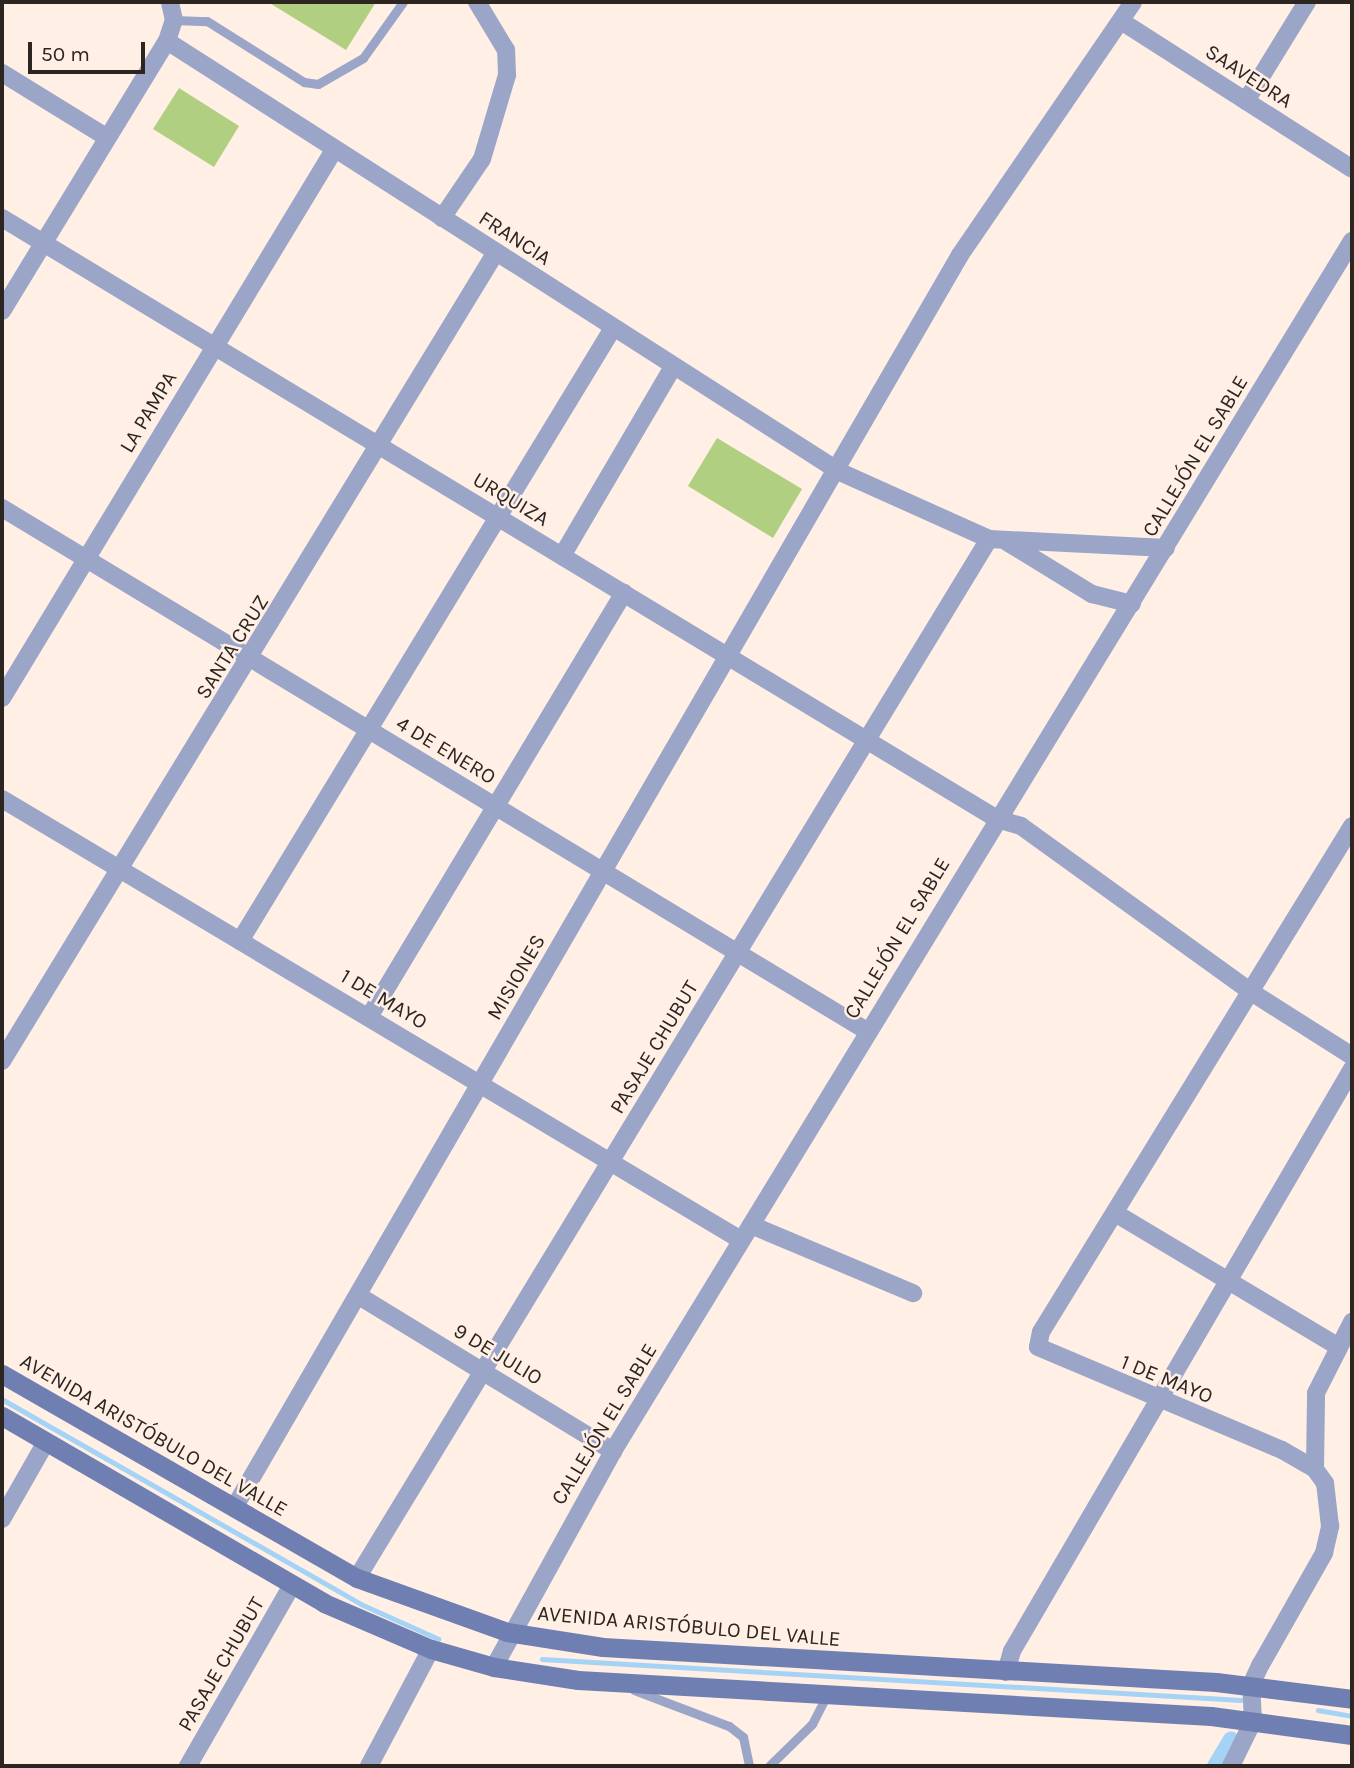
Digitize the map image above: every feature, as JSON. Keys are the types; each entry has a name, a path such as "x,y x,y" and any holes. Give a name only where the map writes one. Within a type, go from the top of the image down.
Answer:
{"main road":[{"name":"AVENIDA ARISTÓBULO DEL VALLE","path":"2,1374 357,1578 507,1632 603,1647 1251,1685 1352,1699"},
{"path":"2,1416 292,1585 431,1649 494,1667 613,1682 1253,1721 1352,1735"}],"street":[{"path":"2,311 106,136 167,41 174,20 170,2"},
{"path":"442,218 482,159 507,75 506,50 477,2"},
{"path":"1121,21 1133,2"},
{"path":"1246,101 1307,2"},
{"name":"SAAVEDRA","path":"1121,21 1352,169"},
{"name":"MISIONES","path":"234,1508 603,872 840,472 877,394 960,256 1092,54 1121,21"},
{"name":"FRANCIA","path":"167,41 840,472 997,540"},
{"path":"2,73 106,136"},
{"name":"LA PAMPA","path":"2,698 334,150"},
{"name":"URQUIZA","path":"2,218 997,819 1053,846 1248,990 1352,1056"},
{"name":"CALLEJÓN EL SABLE","path":"494,1667 507,1632 613,1451 867,1031 1132,604 1352,241"},
{"name":"SANTA CRUZ","path":"2,1061 382,447 496,252"},
{"path":"240,941 613,328"},
{"path":"562,556 673,367"},
{"name":"4 DE ENERO","path":"2,508 867,1031"},
{"path":"997,540 1166,548"},
{"path":"997,540 1092,594 1132,604"},
{"name":"PASAJE CHUBUT","path":"357,1578 865,739 997,540"},
{"path":"369,1017 624,593"},
{"name":"1 DE MAYO","path":"2,799 610,1162 746,1232 913,1293"},
{"path":"1338,1346 1115,1213 1248,990 1352,826"},
{"path":"1006,1672 1226,1279 1352,1069"},
{"name":"1 DE MAYO","path":"1115,1213 1041,1332 1038,1347 1157,1400 1282,1450 1315,1469"},
{"name":"9 DE JULIO","path":"359,1296 613,1451"},
{"path":"1231,1766 1253,1721 1251,1685 1324,1553 1329,1502 1315,1469 1316,1393 1352,1322"},
{"path":"2,1518 46,1442"},
{"name":"PASAJE CHUBUT","path":"188,1766 292,1585"},
{"path":"369,1766 431,1649"}],"lane":[{"path":"174,20 207,21 304,82 318,84 363,58 403,2"},
{"path":"613,1682 729,1726 743,1737 749,1766"},
{"path":"769,1766 812,1724 827,1694"}],"green space":[{"path":"268,2 376,2 346,50"},
{"path":"179,88 239,126 214,167 153,129"},
{"path":"717,438 802,489 773,538 688,486"}],"waterway":[{"path":"2,1399 361,1604 439,1639"},
{"path":"542,1659 1241,1700"},
{"path":"1318,1710 1352,1716"},
{"path":"1215,1766 1231,1739"}]}
